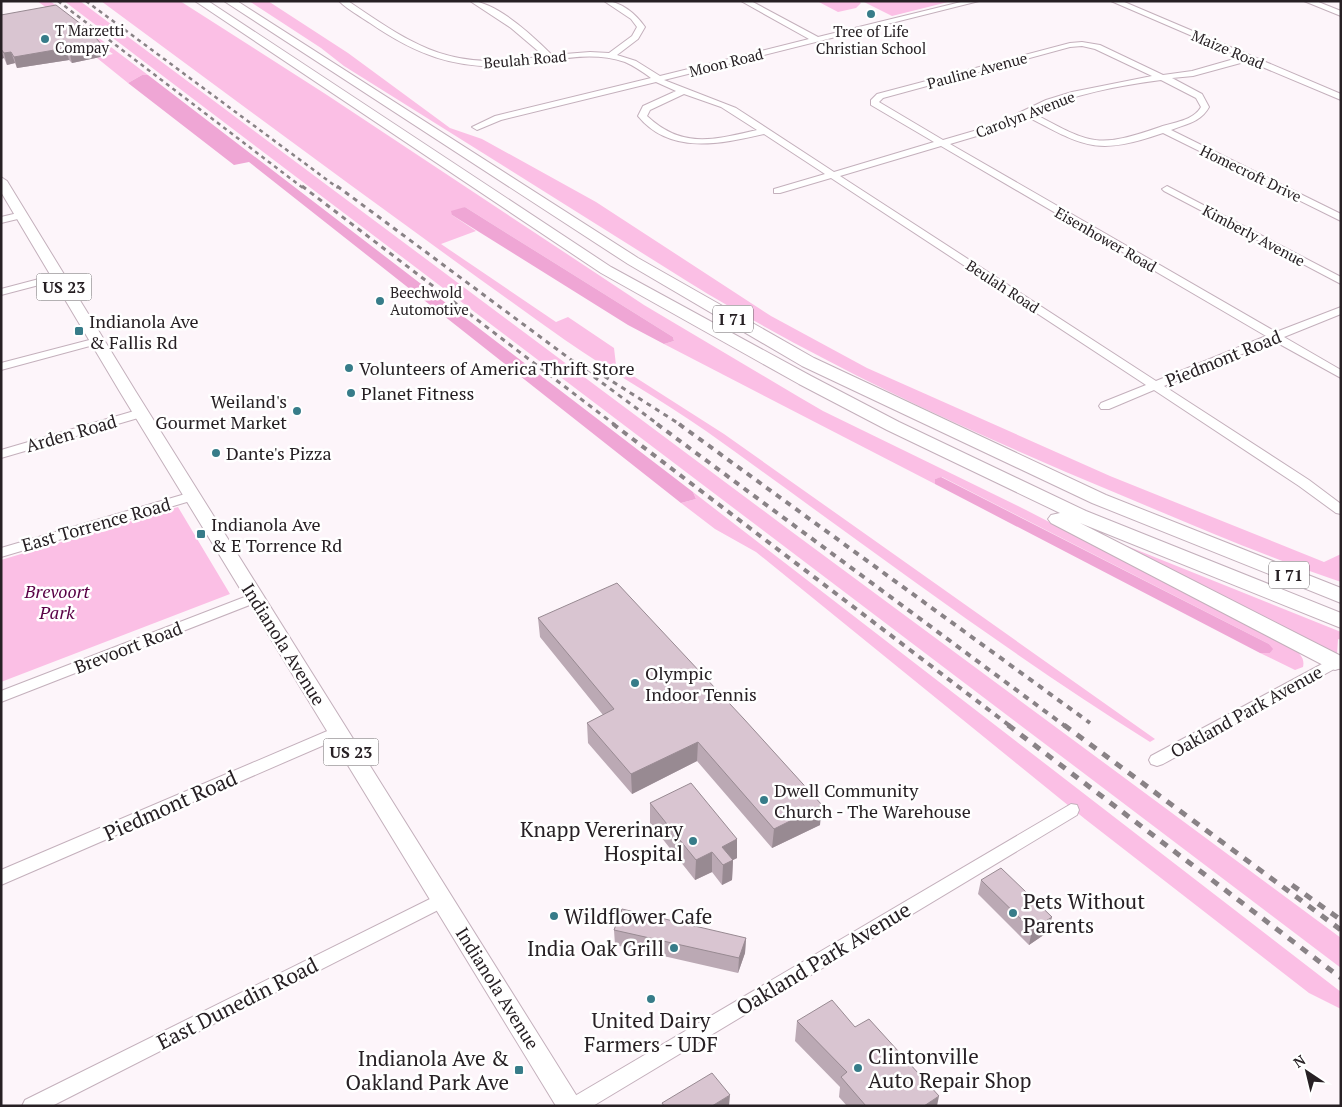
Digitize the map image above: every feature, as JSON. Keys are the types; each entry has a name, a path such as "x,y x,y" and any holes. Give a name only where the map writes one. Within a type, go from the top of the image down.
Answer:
{"highway":[{"path":"186,1 256,38"},
{"name":"I 71","path":"200,1 606,270 805,380 893,426 1079,515 1341,621"},
{"name":"I 71","path":"229,1 633,261 808,362 1099,499 1341,596"},
{"path":"238,1 262,23"},
{"path":"805,380 835,403 952,467 1051,515 1338,663"},
{"path":"1236,554 1341,589"}],"main road":[{"name":"Indianola Avenue","path":"1,181 192,496 570,1106"}],"street":[{"name":"Beulah Road","path":"342,1 410,45 428,54 462,62 498,64 580,54 611,56 637,65 658,79 684,91 724,105 1304,483 1341,510"},
{"path":"474,1 525,33 549,57"},
{"path":"608,1 634,17 641,27 634,37 611,56"},
{"path":"745,1 817,40"},
{"name":"Moon Road","path":"477,127 498,118 975,1"},
{"name":"Maize Road","path":"1115,1 1341,97"},
{"path":"1308,1 1341,14"},
{"name":"Pauline Avenue","path":"874,100 1070,45 1082,44 1097,47 1164,78"},
{"name":"Carolyn Avenue","path":"776,191 994,128 1049,102 1096,88 1193,74 1248,58"},
{"path":"1026,113 1076,139 1090,143 1118,143 1191,120 1201,114 1205,107 1199,96 1164,78"},
{"path":"684,91 646,108 642,116 651,127 682,141 716,142 765,131"},
{"name":"Eisenhower Road","path":"874,100 874,103 878,106 1341,375"},
{"name":"Homecroft Drive","path":"1162,129 1341,218"},
{"name":"Kimberly Avenue","path":"1167,189 1341,281"},
{"path":"1,220 22,216"},
{"path":"1,292 58,277"},
{"name":"Piedmont Road","path":"1105,406 1341,310"},
{"path":"1,367 97,341"},
{"name":"Arden Road","path":"1,454 141,413"},
{"name":"East Torrence Road","path":"1,552 192,496"},
{"name":"Brevoort Road","path":"1,696 255,598"},
{"name":"Oakland Park Avenue","path":"1156,760 1338,663"},
{"name":"Piedmont Road","path":"1,878 338,732"},
{"name":"Oakland Park Avenue","path":"575,1106 1071,810"},
{"name":"East Dunedin Road","path":"32,1106 442,900"}],"green space":[{"path":"37,1 50,1 148,75 142,75 128,83 97,58 113,54"},
{"path":"64,1 80,1 788,529 1341,938 1341,968"},
{"path":"101,1 180,1 327,95 644,305 799,397 823,411 1026,510 1293,648 1303,659 1303,667 1295,670 1260,653 1270,653 1272,649 1269,644 942,477 935,479 935,484 664,344 674,341 673,337 465,207 452,215 476,231 441,244 556,322 568,317 614,348 616,365 724,434 1155,739 1150,742 981,629 706,431 565,340"},
{"path":"249,1 268,1 348,53 450,128 482,139 596,202 771,316 867,368 1110,476 1324,562 1341,554 1341,582 1227,539 1007,446 899,396 793,342 690,283 344,66 321,48"},
{"path":"817,1 859,1 861,3 856,8 838,12"},
{"path":"862,1 952,1 892,16"},
{"path":"693,492 1341,992 1341,1009 1309,993 1085,819 756,552 715,529 681,503 696,499"},
{"name":"Brevoort Park","path":"178,507 230,594 1,682 1,560"},
{"path":"1127,546 1341,632 1341,640 1338,639 1337,655 1125,548"}],"shaded area":[{"path":"142,75 148,75 693,492 696,499 681,503 249,162 234,165 128,83"},
{"path":"465,207 673,337 674,341 664,344 628,325 452,215 451,211"},
{"path":"941,477 1269,644 1273,649 1270,653 1260,653 935,484 935,479"}],"building":[{"name":"T Marzetti Compay","path":"56,5 90,31 102,45 69,51 66,48 14,57 11,52 4,53 1,49 1,15"},
{"name":"Olympic Indoor Tennis","path":"617,583 822,805 774,829 698,742 631,774 587,723 614,709 538,618"},
{"path":"691,783 737,839 722,847 733,860 723,865 712,852 696,860 650,803"},
{"path":"1001,868 1052,917 1032,930 981,880"},
{"path":"622,909 746,938 739,958 614,930"},
{"path":"832,1000 855,1027 869,1019 939,1096 924,1106 866,1106 841,1077 847,1072 797,1021"},
{"path":"712,1073 730,1095 712,1106 664,1106 662,1103"}],"railway":[{"path":"58,1 303,188"},
{"path":"86,1 338,188"},
{"path":"302,186 615,425"},
{"path":"337,186 659,425"},
{"path":"596,371 681,425"},
{"path":"613,424 1010,726"},
{"path":"657,424 1065,726"},
{"path":"679,424 1090,723"},
{"path":"1008,725 1341,978"},
{"path":"1064,725 1341,930"},
{"path":"1292,885 1341,920"}],"place":[{"name":"Tree of Life Christian School","path":"871,14"},
{"name":"T Marzetti Compay","path":"45,39"},
{"name":"Beechwold Automotive","path":"380,301"},
{"name":"Indianola Ave & Fallis Rd","path":"79,331"},
{"name":"Volunteers of America Thrift Store","path":"349,368"},
{"name":"Planet Fitness","path":"351,393"},
{"name":"Weiland's Gourmet Market","path":"297,411"},
{"name":"Dante's Pizza","path":"216,453"},
{"name":"Indianola Ave & E Torrence Rd","path":"201,534"},
{"name":"Olympic Indoor Tennis","path":"635,683"},
{"name":"Dwell Community Church - The Warehouse","path":"764,800"},
{"name":"Knapp Vererinary Hospital","path":"693,841"},
{"name":"Pets Without Parents","path":"1013,913"},
{"name":"Wildflower Cafe","path":"554,916"},
{"name":"India Oak Grill","path":"674,948"},
{"name":"United Dairy Farmers - UDF","path":"651,999"},
{"name":"Clintonville Auto Repair Shop","path":"858,1068"},
{"name":"Indianola Ave & Oakland Park Ave","path":"519,1070"}]}
